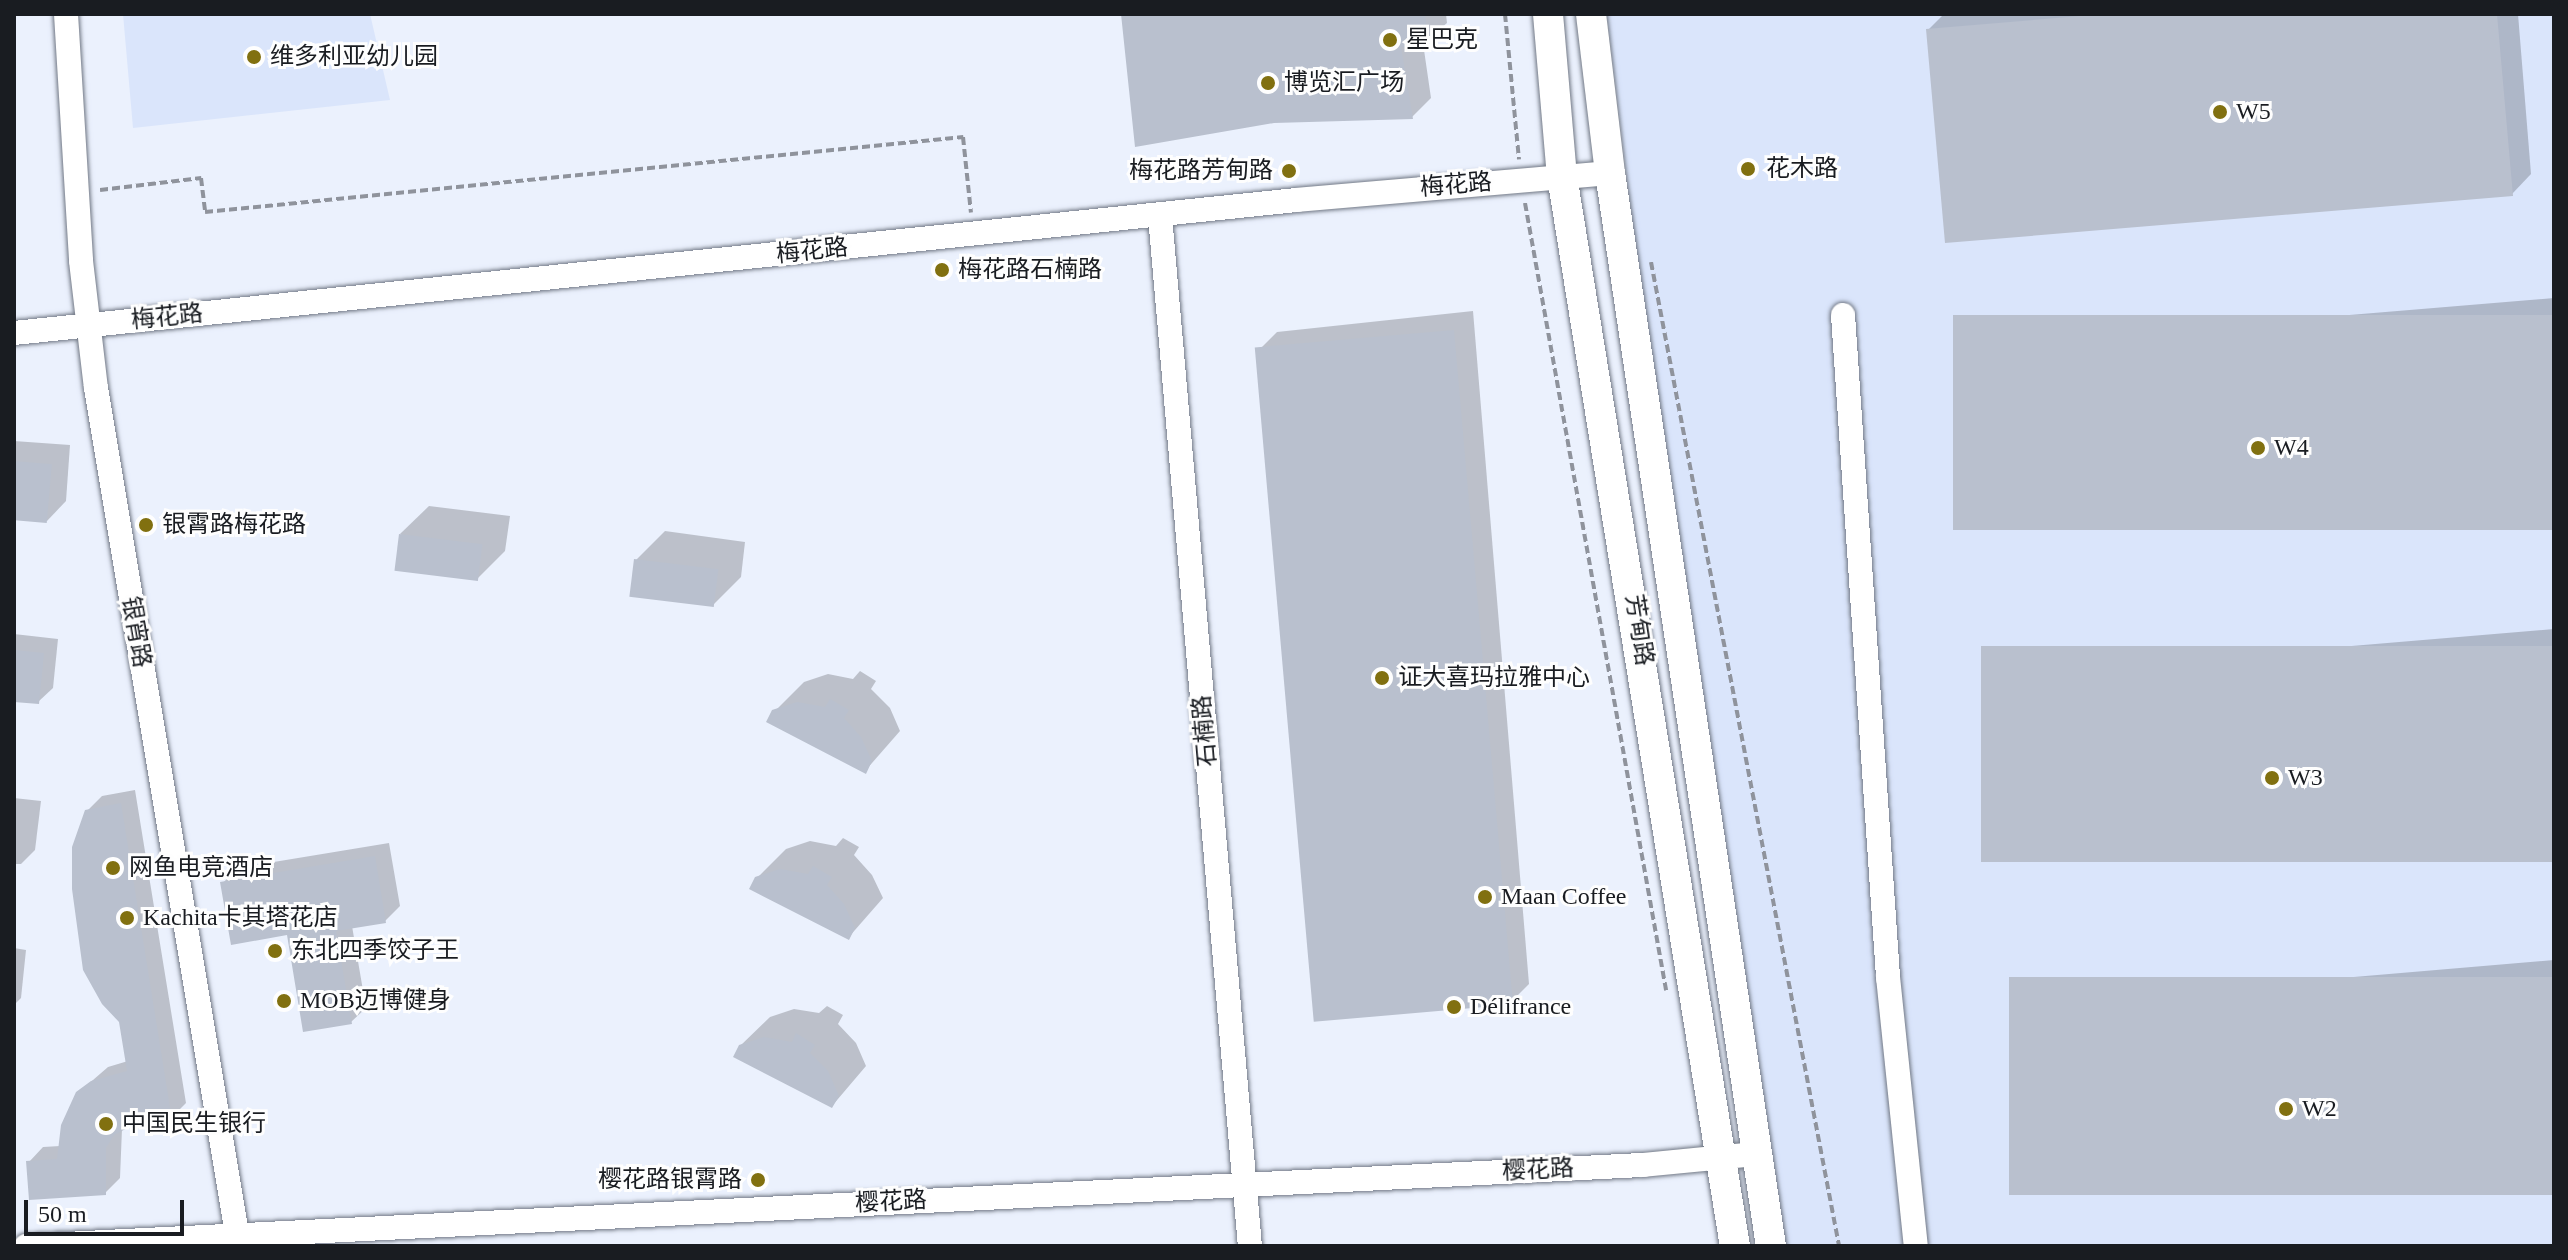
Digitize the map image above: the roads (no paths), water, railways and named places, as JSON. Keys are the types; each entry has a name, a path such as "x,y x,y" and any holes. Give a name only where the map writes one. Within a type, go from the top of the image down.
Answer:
{"main road":[{"name":"芳甸路","path":"1548,14 1562,176 1645,664 1719,1159 1735,1246"},
{"name":"芳甸路","path":"1591,14 1610,173 1771,1246"}],"street":[{"name":"银宵路","path":"66,14 87,326 238,1241"},
{"name":"梅花路","path":"14,333 1521,179 1610,173"},
{"name":"石楠路","path":"1160,216 1250,1246"},
{"path":"1843,315 1888,977 1916,1246"},
{"name":"樱花路","path":"26,1246 238,1241 1719,1159 1756,1154"}],"place":[{"name":"星巴克","path":"1390,40"},
{"name":"维多利亚幼儿园","path":"254,57"},
{"name":"博览汇广场","path":"1268,83"},
{"name":"W5","path":"2220,112"},
{"name":"花木路","path":"1748,169"},
{"name":"梅花路芳甸路","path":"1289,171"},
{"name":"梅花路石楠路","path":"942,270"},
{"name":"W4","path":"2258,448"},
{"name":"银霄路梅花路","path":"146,525"},
{"name":"证大喜玛拉雅中心","path":"1382,678"},
{"name":"W3","path":"2272,778"},
{"name":"网鱼电竞酒店","path":"113,868"},
{"name":"Maan Coffee","path":"1485,897"},
{"name":"Kachita卡其塔花店","path":"127,918"},
{"name":"东北四季饺子王","path":"275,951"},
{"name":"MOB迈博健身","path":"284,1001"},
{"name":"Délifrance","path":"1454,1007"},
{"name":"W2","path":"2286,1109"},
{"name":"中国民生银行","path":"106,1124"},
{"name":"樱花路银霄路","path":"758,1180"}]}
